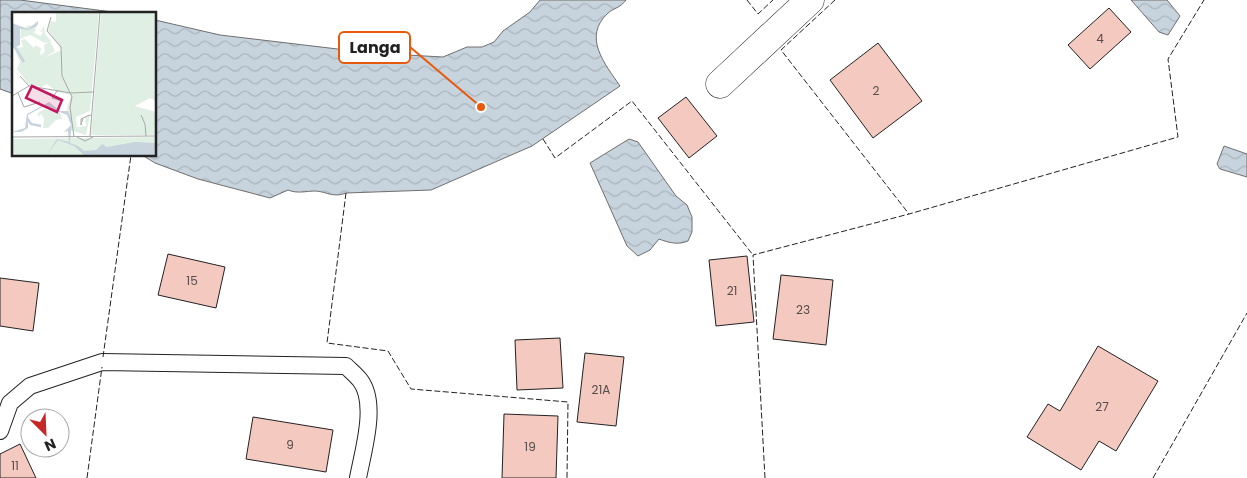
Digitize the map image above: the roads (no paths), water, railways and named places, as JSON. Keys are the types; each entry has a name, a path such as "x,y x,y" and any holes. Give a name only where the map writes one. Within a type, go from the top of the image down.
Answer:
{"street":[{"path":"720,84 810,0"}],"lane":[{"path":"0,431 10,403 30,386 102,362 346,366 361,381 368,404 369,418 358,478"}],"water":[{"path":"0,0 20,0 113,12 12,12 12,93 0,89"},
{"path":"540,0 626,0 622,5 608,13 600,22 596,41 603,60 620,86 532,146 431,190 346,193 338,195 316,191 298,192 288,190 270,198 198,179 155,163 144,156 156,156 156,20 220,35 371,53 443,57 467,47 482,47 494,42 503,31 530,12"},
{"path":"1131,0 1167,0 1180,16 1168,35 1159,32"},
{"path":"629,139 638,142 676,196 687,205 692,217 692,232 688,241 674,243 659,239 650,250 638,256 627,246 590,163"},
{"path":"1224,146 1247,154 1247,177 1220,169 1217,164"}],"place":[{"name":"Langa","path":"481,107"}]}
